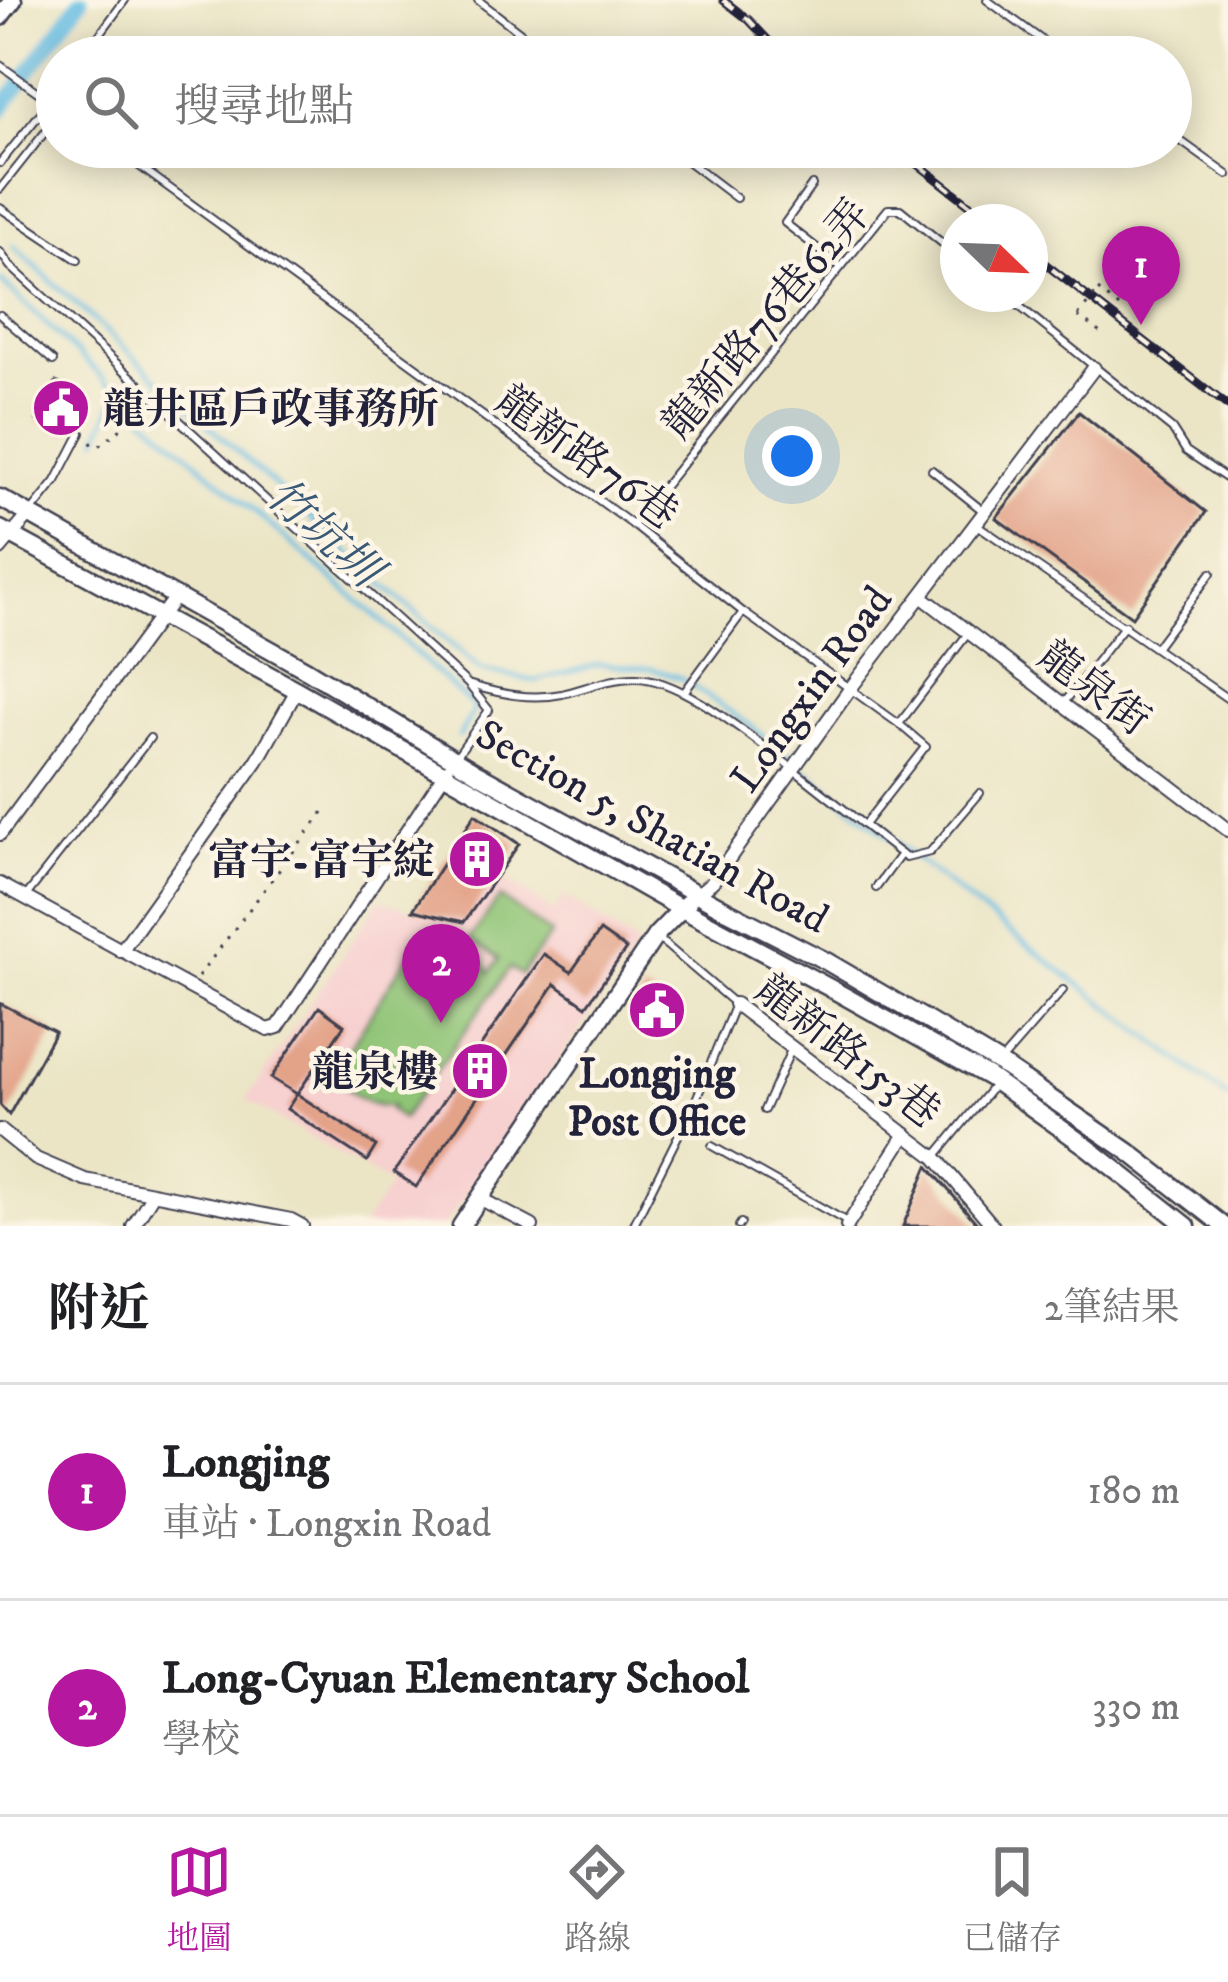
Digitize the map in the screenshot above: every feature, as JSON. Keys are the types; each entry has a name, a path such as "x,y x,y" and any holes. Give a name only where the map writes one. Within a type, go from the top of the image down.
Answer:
{"street":[{"path":"0,17 13,0"},
{"name":"Longxin Road","path":"461,1226 656,935 713,880 850,688 1094,368"},
{"name":"Section 5, Shatian Road","path":"0,498 454,758 826,962 1129,1152 1224,1226"},
{"path":"4,538 30,514"},
{"name":"Section 5, Shatian Road","path":"4,538 162,616 680,908 1000,1071 1187,1226"},
{"name":"龍泉街","path":"921,596 1228,830"},
{"path":"0,834 175,597"},
{"path":"122,951 257,761 297,690"},
{"path":"0,884 268,1030 278,1027 454,758"},
{"name":"龍新路153巷","path":"735,1004 935,1157 993,1226"},
{"path":"0,1130 36,1159 85,1180 302,1226"},
{"path":"848,1225 906,1134"},
{"path":"133,1226 153,1195"},
{"path":"479,1198 532,1226"}],"lane":[{"path":"98,36 125,0"},
{"path":"478,0 525,36"},
{"path":"987,0 1036,36"},
{"path":"0,65 36,90"},
{"path":"0,163 36,124"},
{"path":"0,189 36,144"},
{"path":"1192,149 1228,175"},
{"name":"龍新路76巷","path":"142,168 633,525 927,746 865,825"},
{"path":"697,168 736,198"},
{"path":"812,185 785,223 840,266"},
{"path":"0,208 78,260"},
{"name":"龍新路76巷62弄","path":"633,525 888,209 900,209 940,241"},
{"path":"0,252 468,683 489,710 454,758"},
{"path":"1026,312 1172,429 1186,451 1226,478"},
{"path":"0,315 53,361"},
{"path":"30,514 56,481 81,434"},
{"path":"932,470 980,518 1228,699"},
{"path":"1156,647 1210,573"},
{"path":"685,691 743,612"},
{"path":"1063,704 1125,626"},
{"path":"899,724 969,632"},
{"path":"468,683 535,696 603,682 658,680 685,691 797,766 904,856 930,852 980,793"},
{"path":"25,898 150,738"},
{"path":"876,888 904,856"},
{"name":"龍新路153巷","path":"656,935 735,1004"},
{"path":"935,1157 1063,990"},
{"path":"633,1226 735,1004"},
{"path":"764,1109 791,1050"},
{"path":"712,1146 848,1225"}],"path":[{"path":"1103,335 1078,316 1098,290 1123,310"},
{"path":"81,434 98,447 119,430 138,401"},
{"path":"190,989 324,811"},
{"path":"683,1124 705,1133 712,1146"}],"shaded area":[{"path":"499,875 554,912 564,896 638,946 444,1226 362,1226 391,1184 246,1100 380,899 464,922"}],"green space":[{"path":"500,897 551,934 521,975 510,968 402,1119 390,1110 392,1106 357,1097 336,1069 417,941 452,934 469,944 490,973 499,959 470,939"}],"building":[{"name":"龍井區戶政事務所","path":"56,382 85,396 66,434 37,420"},
{"path":"1079,412 1206,512 1132,617 996,518"},
{"name":"富宇-富宇綻","path":"475,814 519,844 464,922 413,910"},
{"name":"龍泉樓","path":"600,931 626,949 586,1006 555,984 416,1187 394,1172 544,954 571,972"},
{"name":"Longjing Post Office","path":"644,991 681,1008 670,1030 634,1013"},
{"path":"0,1003 55,1032 9,1115 0,1105"},
{"path":"319,1007 344,1025 297,1094 271,1078"},
{"path":"297,1094 376,1146 367,1161 287,1109"},
{"path":"928,1166 979,1226 903,1226"}],"waterway":[{"path":"55,36 81,0"},
{"path":"0,111 36,62"},
{"path":"13,246 481,670 535,681 600,664 652,669 681,678 748,724 969,901 1228,1097"},
{"name":"竹坑圳","path":"0,280 136,409 475,708 459,737"},
{"path":"98,439 117,395"}],"railway":[{"path":"723,0 764,36"},
{"path":"923,168 969,204"},
{"path":"1048,266 1228,406"}],"place":[{"name":"Longjing","path":"1141,325"},
{"name":"龍井區戶政事務所","path":"61,408"},
{"name":"富宇-富宇綻","path":"477,859"},
{"name":"Longjing Post Office","path":"657,1010"},
{"name":"Long-Cyuan Elementary School","path":"441,1023"},
{"name":"龍泉樓","path":"480,1071"}]}
